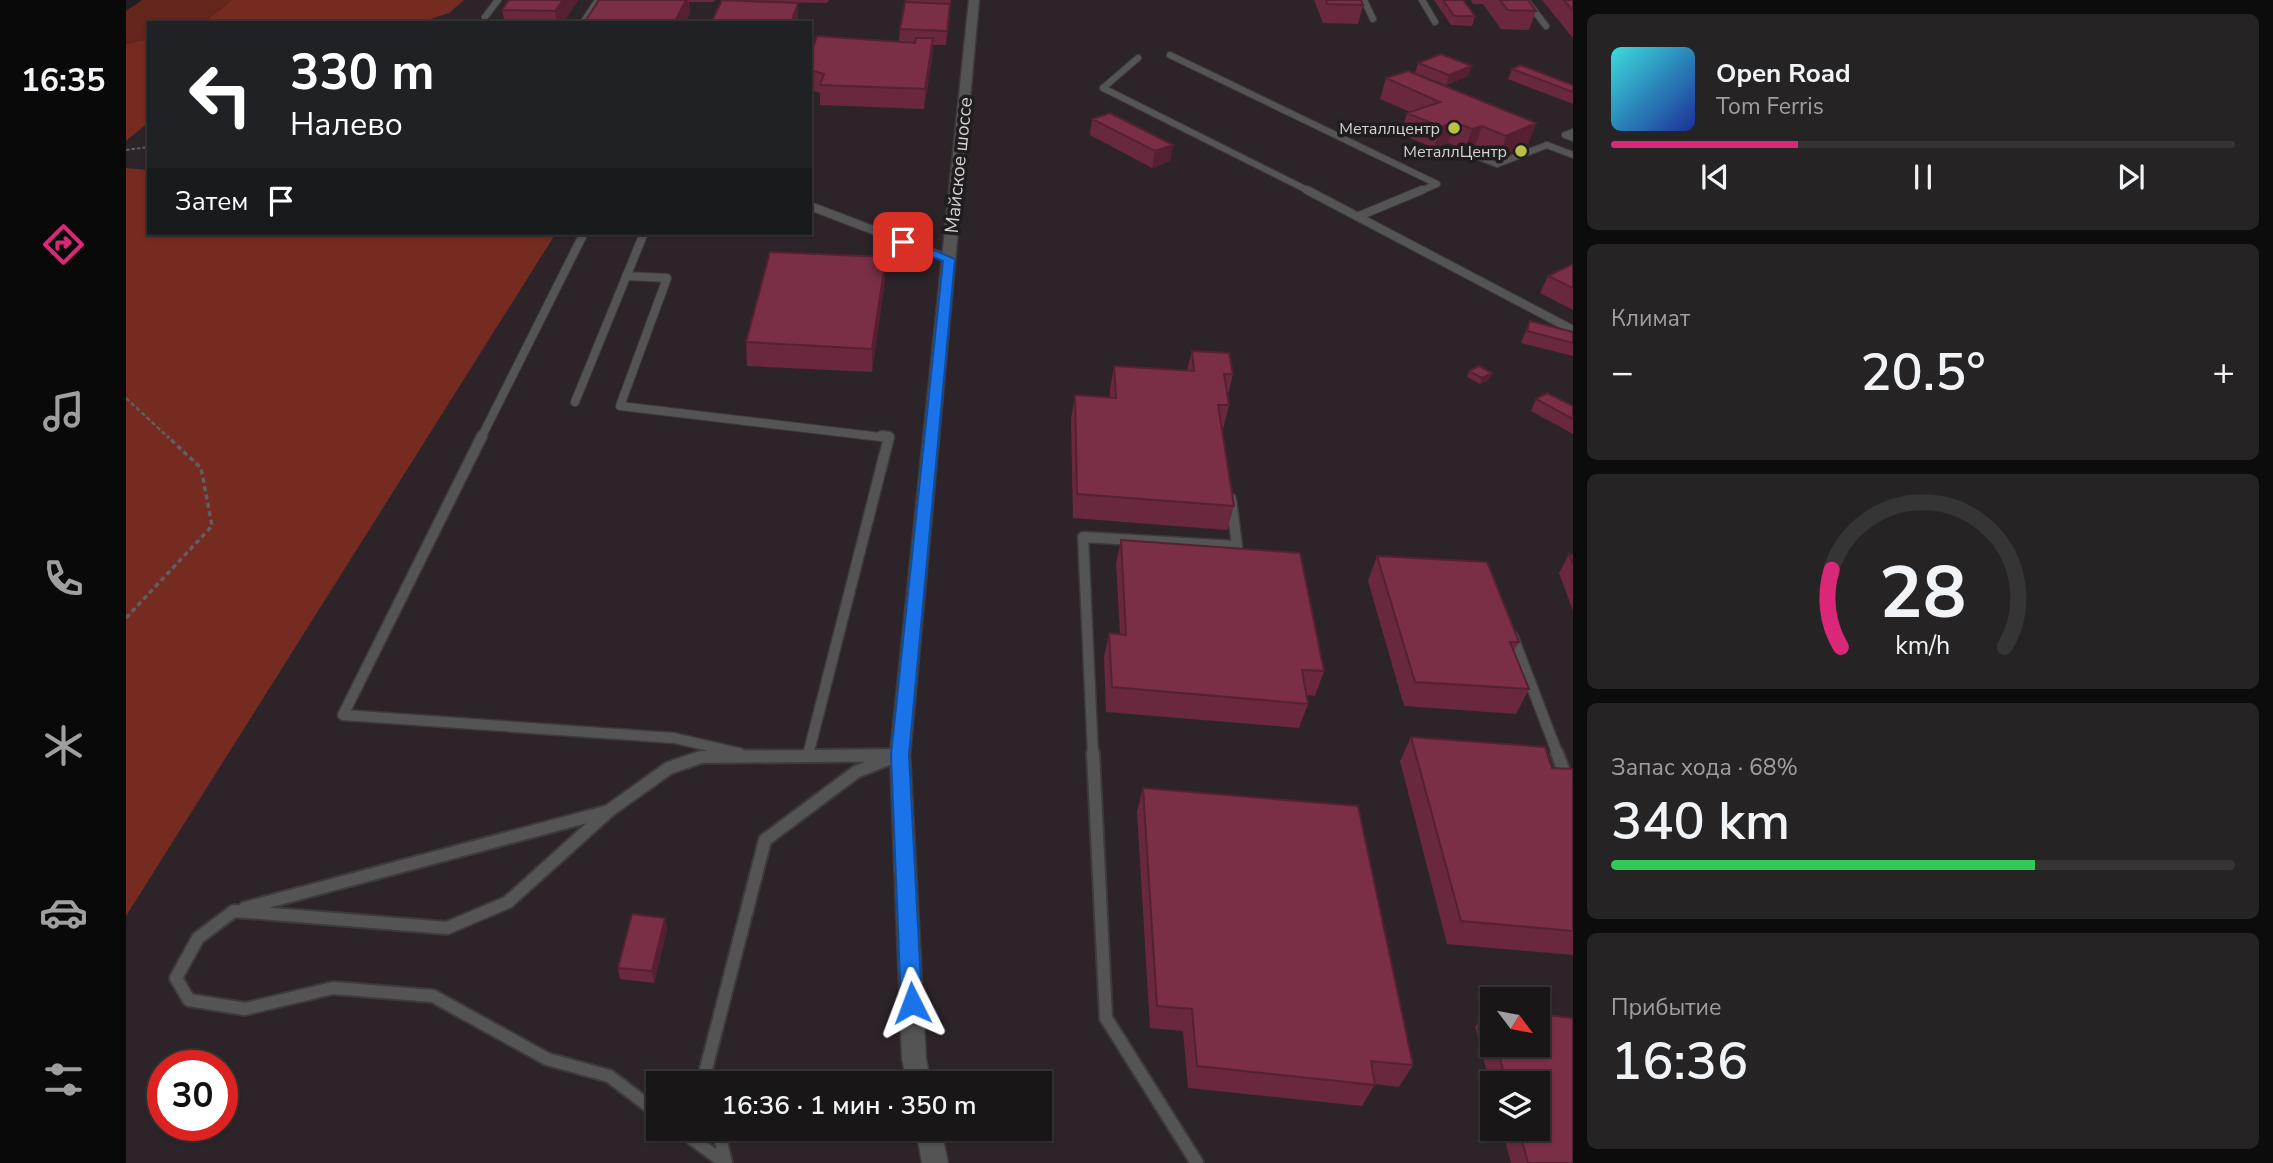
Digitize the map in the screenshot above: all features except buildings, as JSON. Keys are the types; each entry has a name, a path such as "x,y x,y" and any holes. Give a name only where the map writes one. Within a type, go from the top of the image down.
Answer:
{"street":[{"name":"Майское шоссе","path":"916,1071 900,755 974,0"},
{"path":"931,1141 935,1163"}],"lane":[{"path":"485,17 498,0"},
{"path":"584,21 598,0"},
{"path":"1364,0 1373,19"},
{"path":"1422,0 1435,22"},
{"path":"1526,0 1546,26"},
{"path":"1170,55 1437,184 1359,216"},
{"path":"1139,58 1103,88 1359,216 1573,330"},
{"path":"1573,132 1564,135 1573,138"},
{"path":"1474,155 1497,164 1547,145 1573,155"},
{"path":"812,207 949,259"},
{"path":"583,235 343,715 674,738 758,757"},
{"path":"575,402 643,235"},
{"path":"626,276 667,278 621,406 889,436 808,756"},
{"path":"1197,1163 1106,1018 1083,537 1237,546 1228,480"},
{"path":"1507,621 1573,796"},
{"path":"234,911 447,928 508,902 610,810 669,768 701,757 900,755"},
{"path":"706,1071 765,840 856,772 900,755"},
{"path":"610,810 234,911 210,924 188,948 176,978 189,1000 245,1009 333,988 433,996 548,1059 609,1076 646,1104"},
{"path":"695,1141 725,1163"},
{"path":"720,1141 725,1163"}],"path":[{"path":"126,150 147,147"},
{"path":"126,398 201,468 212,526 126,618"}],"shaded area":[{"path":"142,0 232,0 206,21 147,21 147,39 126,44 126,11"},
{"path":"232,0 464,0 449,13 424,21 206,21"},
{"path":"326,0 1573,0 1573,1163 126,1163 126,899 555,235 812,235 812,21 269,21"},
{"path":"147,39 147,124 126,141 126,44"},
{"path":"147,124 147,170 126,168 126,141"},
{"path":"126,168 147,170 147,235 555,235 126,916"}],"place":[{"name":"Металлцентр","path":"1454,128"},
{"name":"МеталлЦентр","path":"1521,151"}],"route":[{"path":"903,242 949,259 900,755 912,1003"}]}
